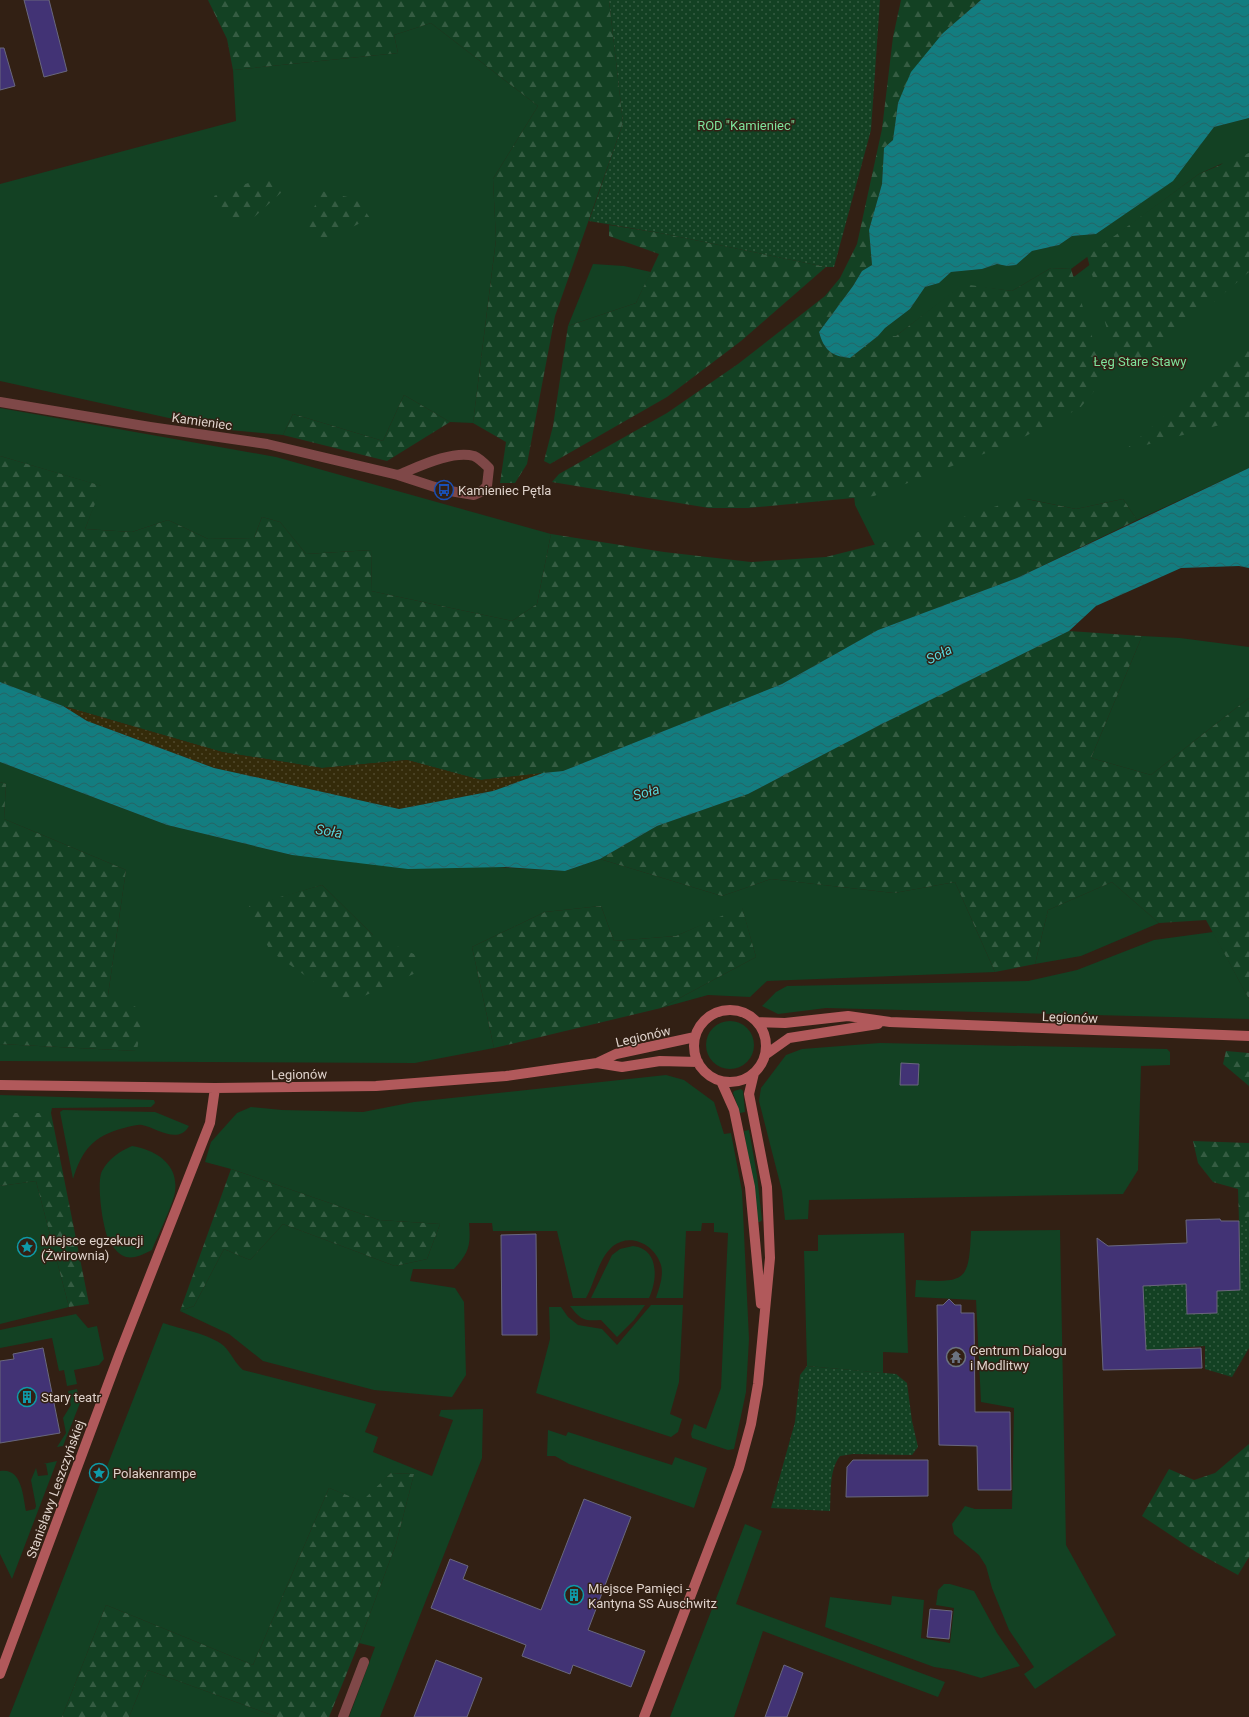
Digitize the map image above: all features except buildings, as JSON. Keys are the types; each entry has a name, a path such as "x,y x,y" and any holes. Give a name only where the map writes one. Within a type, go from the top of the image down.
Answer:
{"main road":[{"path":"727,1010 738,1011 749,1015 757,1022 763,1032 766,1044 765,1055 761,1065 754,1073 744,1079 733,1082 721,1081 708,1074 698,1062 695,1054 695,1037 699,1027 716,1013 727,1010"},
{"name":"Legionów","path":"757,1022 785,1023 848,1016 890,1022 1249,1036"},
{"name":"Legionów","path":"765,1055 789,1038 890,1022"},
{"name":"Legionów","path":"0,1085 215,1088 376,1086 434,1083 506,1076 597,1063 616,1054 695,1037"},
{"name":"Legionów","path":"597,1063 622,1067 660,1061 698,1062"},
{"path":"644,1717 739,1468 751,1424 757,1391 770,1258 767,1187 749,1094 754,1073"},
{"path":"721,1081 734,1110 750,1187 763,1328"},
{"name":"Stanisławy Leszczyńskiej","path":"0,1674 119,1355 210,1123 215,1088"}],"street":[{"name":"Kamieniec","path":"0,402 150,427 267,444 398,475 444,490 474,495 481,492 486,486 488,468 476,456 458,455 436,461 398,475"},
{"path":"343,1717 364,1662"}],"green space":[{"path":"208,0 609,0 623,123 555,316 527,464 515,483 500,483 506,442 473,423 496,240 493,179 538,106 431,23 394,35 398,53 233,70 227,39"},
{"name":"ROD \"Kamieniec\"","path":"609,0 880,0 871,130 834,267 826,267 660,233 589,221 623,123"},
{"path":"901,0 981,0 943,33 898,103 893,140 884,148 882,184 869,230 872,265 862,271 853,286 819,332 823,343 833,354 850,358 878,336 896,336 963,284 1012,291 1051,268 1071,269 1105,378 1080,408 1012,443 874,496 748,508 709,508 552,482 559,474 667,413 738,364 825,296 840,278 857,244 882,129 893,37"},
{"path":"431,23 538,106 493,179 496,239 473,423 450,422 404,395 383,441 293,414 283,435 219,429 0,381 0,184 236,121 233,70 398,53 394,35"},
{"name":"Łęg Stare Stawy","path":"1249,118 1249,468 1137,520 1123,499 1076,509 1027,499 884,563 855,505 841,375 961,310 1075,276 1223,163 1199,174 1071,269 1051,268 1012,291 963,285 896,336 878,336 885,328 910,309 925,287 939,283 951,272 982,269 997,264 1007,266 1016,265 1032,251 1059,245 1072,236 1096,234 1172,181 1214,127"},
{"path":"1249,153 1249,272 1121,381 1087,256 1199,174"},
{"path":"272,174 284,190 252,219 228,223 214,196"},
{"path":"322,191 356,199 370,218 327,240 303,230"},
{"path":"609,225 660,233 826,267 741,341 667,397 550,464 544,461 553,426 568,326 636,303 659,254 609,236"},
{"path":"593,264 624,266 651,272 636,303 568,326"},
{"path":"1249,343 1249,417 1124,451"},
{"path":"404,395 450,422 387,461 283,435 293,414 383,441"},
{"path":"0,408 276,457 551,534 537,604 512,621 371,591 372,550 306,554 280,522 262,517 254,538 208,539 168,520 132,532 85,529 101,486 0,456"},
{"path":"0,456 102,486 85,529 132,532 168,520 208,539 254,538 262,517 280,522 306,554 372,550 371,591 512,621 537,604 551,534 664,552 751,562 826,557 897,539 1021,498 1076,509 1123,499 1137,520 1017,578 878,630 782,684 563,771 481,780 407,760 322,768 222,752 63,706 0,682"},
{"path":"1069,631 1142,636 1091,758 1151,775 1249,698 1249,999 1206,920 1159,923 1112,882 1048,910 1035,964 995,972 955,882 894,893 771,879 722,896 600,859 657,826 748,794 878,726"},
{"path":"1142,636 1180,638 1249,647 1249,698 1151,775 1091,758"},
{"path":"0,762 167,825 292,855 565,871 600,859 722,896 771,879 894,893 955,882 995,972 767,981 750,997 708,995 661,1008 756,957 742,908 676,936 614,941 601,906 545,912 472,947 494,1048 415,1063 0,1061 0,1044 137,1051 108,995 126,870 4,819 6,784 0,782","holes":["322,885 373,935 249,907"]},
{"path":"0,782 6,784 4,819 126,870 108,995 143,1010 137,1051 0,1044"},
{"path":"1112,882 1159,923 1081,956 1035,964 1048,910"},
{"path":"322,885 373,935 416,955 418,972 346,1004 270,951 249,906"},
{"path":"601,906 614,941 676,936 742,907 756,957 661,1008 494,1048 472,947 545,912"},
{"path":"1213,932 1249,999 1249,1019 826,1008 778,1014 762,1006 776,992 787,986 1028,981 1077,970 1154,940"},
{"path":"725,1021 735,1021 744,1025 750,1031 754,1040 754,1050 750,1059 744,1065 735,1069 725,1069 716,1065 710,1059 706,1050 706,1040 710,1031 716,1025"},
{"path":"880,1043 1167,1049 1170,1052 1170,1065 1141,1066 1138,1170 1123,1194 809,1200 808,1219 785,1220 782,1191 759,1101 761,1088 786,1055 802,1049"},
{"path":"1226,1051 1249,1053 1249,1086 1223,1064"},
{"path":"666,1075 684,1080 714,1102 724,1134 731,1133 742,1191 749,1339 746,1392 734,1449 728,1450 692,1438 691,1434 694,1424 706,1429 721,1388 728,1233 714,1232 714,1223 702,1223 701,1231 686,1231 683,1298 656,1298 662,1273 658,1258 654,1252 642,1243 627,1240 613,1246 608,1251 600,1264 586,1298 573,1298 557,1231 493,1231 492,1223 469,1223 470,1237 468,1248 463,1258 454,1269 413,1269 410,1281 455,1288 464,1302 466,1375 452,1397 374,1390 263,1361 229,1334 180,1311 194,1306 224,1249 250,1260 283,1224 395,1266 427,1259 440,1224 379,1220 231,1169 205,1162 211,1142 237,1113 251,1107 282,1110 363,1112 414,1102"},
{"path":"741,1089 743,1091 745,1112 740,1113 733,1093 734,1091"},
{"path":"0,1095 154,1100 155,1103 151,1107 52,1108 51,1113 0,1113"},
{"path":"63,1110 155,1112 189,1126 184,1132 173,1135 148,1127 135,1125 104,1135 85,1152 80,1160 73,1179 60,1112"},
{"path":"0,1113 51,1113 89,1304 69,1307 36,1181 0,1186"},
{"path":"749,1130 757,1175 762,1220 760,1222 758,1222 744,1131"},
{"path":"1193,1141 1249,1143 1249,1221 1239,1221 1238,1189 1213,1182 1198,1163"},
{"path":"132,1146 149,1151 164,1160 173,1174 175,1192 152,1250 139,1256 126,1257 117,1251 107,1237 101,1207 100,1177 102,1171 111,1159"},
{"path":"231,1169 379,1220 440,1224 427,1259 395,1266 283,1224 250,1260 224,1249 194,1306 180,1311"},
{"name":"Miejsce egzekucji (Żwirownia)","path":"36,1181 69,1307 0,1324 0,1186"},
{"path":"1239,1221 1249,1221 1249,1348 1232,1377 1205,1369 1205,1346 1146,1350 1143,1286 1189,1284 1186,1293 1187,1314 1217,1313 1217,1291 1240,1290"},
{"path":"1060,1230 1066,1545 1116,1635 1035,1689 1024,1674 1034,1667 1009,1630 992,1588 986,1566 979,1555 954,1534 952,1524 965,1506 975,1509 1012,1509 1014,1408 981,1402 976,1300 915,1297 916,1280 945,1281 955,1279 962,1275 969,1260 971,1231"},
{"path":"904,1233 908,1353 883,1352 883,1373 807,1366 804,1251 818,1251 818,1235"},
{"path":"633,1246 642,1248 652,1259 655,1274 649,1298 591,1298 612,1255 620,1249"},
{"path":"645,1305 634,1320 617,1337 601,1320 583,1319 570,1306"},
{"path":"651,1305 683,1305 679,1382 670,1414 682,1419 678,1432 671,1437 536,1393 550,1339 549,1307 561,1307 568,1317 578,1325 602,1329 617,1345"},
{"path":"76,1314 88,1328 97,1326 104,1359 99,1365 74,1370 77,1384 67,1386 64,1370 59,1371 52,1338 0,1348 0,1330"},
{"path":"163,1323 203,1335 218,1342 224,1346 243,1370 376,1404 365,1432 378,1437 373,1452 432,1476 453,1420 439,1416 441,1410 483,1409 482,1458 380,1717 349,1717 375,1647 359,1643 396,1544 414,1474 391,1473 363,1502 329,1488 253,1665 106,1605 62,1717 9,1717"},
{"path":"807,1366 896,1374 907,1383 912,1421 918,1447 912,1455 853,1454 840,1456 836,1462 832,1475 830,1511 771,1508 795,1422 800,1375"},
{"path":"77,1389 80,1403 63,1446 57,1447 66,1433 63,1418 71,1405 68,1391"},
{"path":"548,1430 566,1436 568,1432 672,1465 675,1457 707,1468 694,1508 569,1464 555,1456 547,1456"},
{"path":"1249,1444 1249,1557 1238,1575 1196,1552 1142,1516 1169,1469 1194,1480 1215,1473"},
{"path":"57,1461 12,1579 0,1554 0,1471 13,1473 17,1478 22,1491 26,1511 35,1509 36,1506 31,1480 36,1468 38,1476 48,1475 46,1464 43,1464"},
{"path":"391,1473 414,1474 396,1544 359,1643 329,1717 277,1717 148,1670 129,1717 62,1717 106,1605 253,1665 329,1488 362,1501"},
{"path":"745,1524 762,1531 736,1604 945,1682 938,1697 763,1631 734,1717 670,1717"},
{"path":"944,1584 950,1584 974,1591 997,1633 1020,1666 981,1678 954,1670 934,1667 825,1627 830,1597 891,1605 892,1596 924,1600 921,1638 950,1643 954,1608 936,1605 938,1590"},
{"path":"148,1670 277,1717 129,1717"}],"sand":[{"path":"63,706 222,752 322,768 407,760 481,780 543,773 493,791 399,809 214,768 87,721"}],"water":[{"path":"981,0 1249,0 1249,118 1214,127 1173,181 1096,234 1072,236 1059,245 1032,251 1016,265 1007,266 997,264 982,269 951,272 939,283 925,287 910,309 850,358 833,354 826,348 819,332 853,286 862,271 872,265 869,230 882,184 884,148 893,140 898,103 911,72 943,33"},
{"name":"Soła","path":"1249,468 1249,568 1239,566 1181,568 1096,606 1069,631 878,726 748,794 657,826 600,859 565,871 505,867 408,869 292,855 167,825 0,762 0,682 63,706 87,721 214,768 399,809 493,791 543,773 563,771 782,684 878,630 1017,578"}],"place":[{"name":"Kamieniec Pętla","path":"444,490"},
{"name":"Miejsce egzekucji (Żwirownia)","path":"27,1247"},
{"name":"Centrum Dialogu i Modlitwy","path":"956,1357"},
{"name":"Stary teatr","path":"27,1397"},
{"name":"Polakenrampe","path":"99,1473"},
{"name":"Miejsce Pamięci - Kantyna SS Auschwitz","path":"574,1595"}]}
